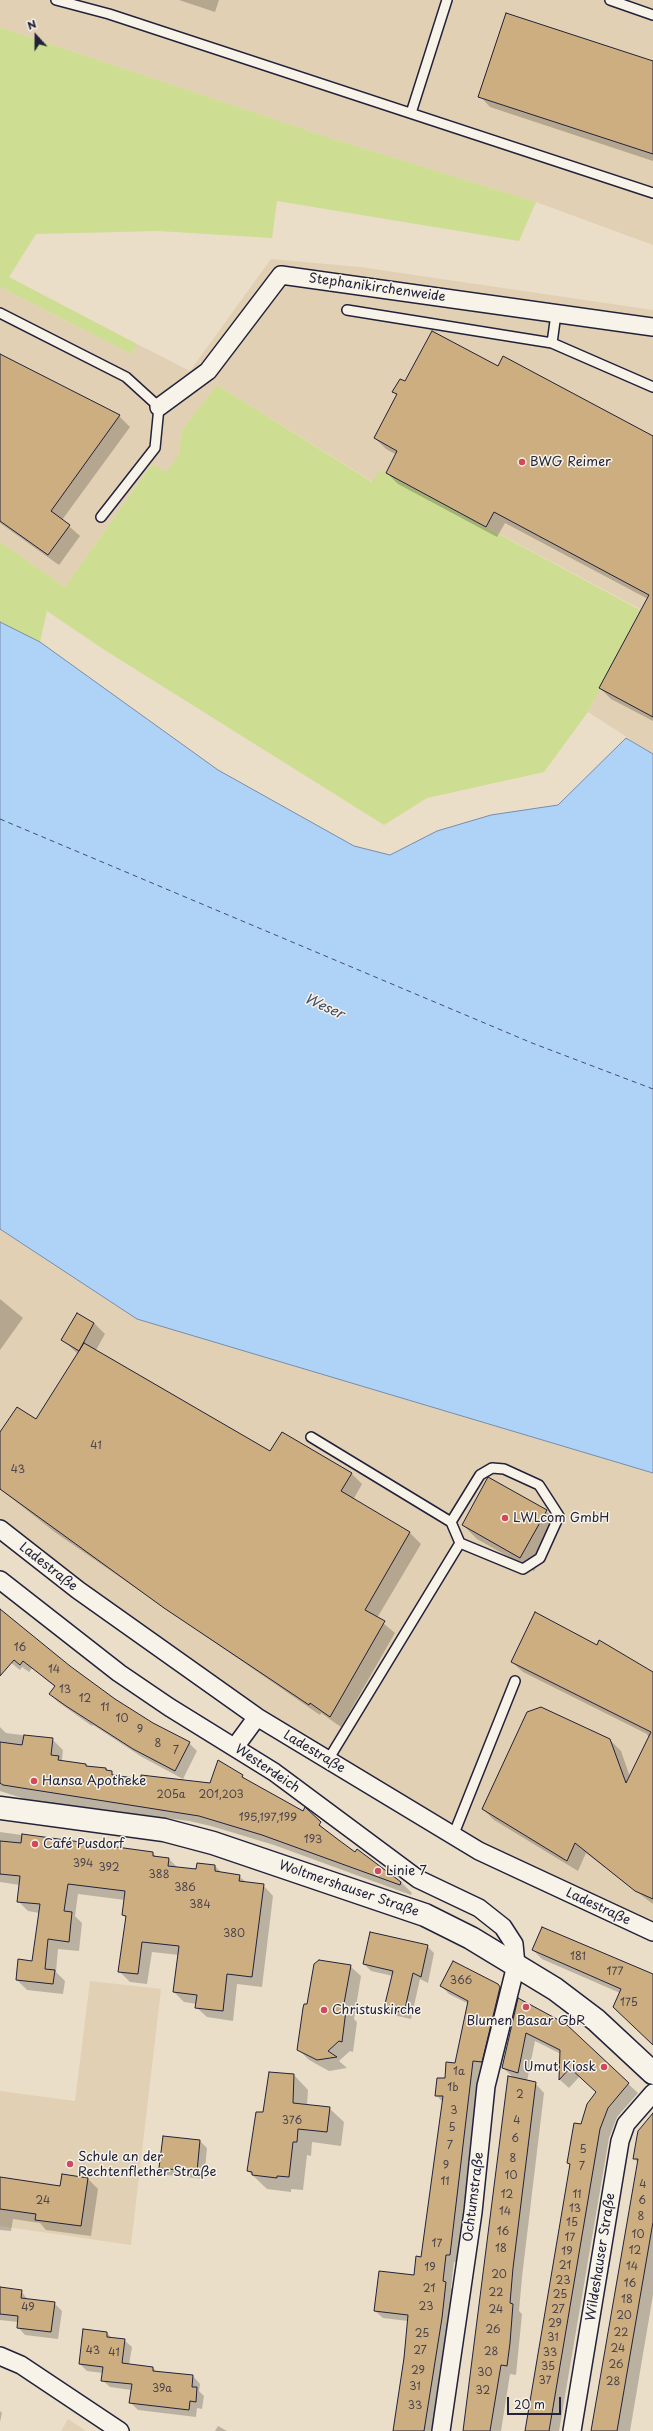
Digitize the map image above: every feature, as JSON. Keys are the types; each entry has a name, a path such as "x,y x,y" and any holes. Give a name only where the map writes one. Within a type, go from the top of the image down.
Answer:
{"street":[{"name":"Stephanikirchenweide","path":"159,407 208,370 281,275 653,327"},
{"name":"Ladestraße","path":"0,1529 78,1590 257,1717 479,1851 653,1932"},
{"name":"Westerdeich","path":"0,1580 118,1673 169,1707 274,1772 418,1879 479,1908 503,1927 511,1938 514,1944 516,1966"},
{"path":"235,1747 257,1717"},
{"name":"Woltmershauser Straße","path":"0,1808 164,1830 213,1843 425,1915 471,1938 555,1989 596,2020 653,2073"},
{"name":"Ochtumstraße","path":"441,2431 474,2212 486,2086 516,1966"},
{"name":"Wildeshauser Straße","path":"572,2431 620,2141 626,2124 653,2093"},
{"path":"0,2356 21,2365 120,2431"}],"lane":[{"path":"60,0 109,14 653,193"},
{"path":"411,113 446,0"},
{"path":"610,0 653,15"},
{"path":"347,310 552,343 653,387"},
{"path":"0,313 126,378 159,407 155,448 101,517"},
{"path":"552,343 556,314"},
{"path":"311,1437 451,1522 460,1543 523,1569 540,1558 559,1516 538,1486 504,1469 492,1468 480,1475 451,1522"},
{"path":"328,1760 460,1543"},
{"path":"453,1836 515,1681"}],"shaded area":[{"path":"0,0 653,0 653,245 536,202 327,137 0,27"},
{"path":"271,259 360,267 653,310 653,754 588,712 640,609 380,470 373,482 217,385 182,430 179,455 166,473 152,464 65,587 0,542 0,287 131,354 137,344 190,371"},
{"path":"0,1229 137,1319 653,1473 653,1932 476,1856 252,1719 70,1595 0,1540"},
{"name":"Schule an der Rechtenflether Straße","path":"90,1981 161,1989 131,2245 0,2226 0,2091 75,2101"},
{"path":"68,2419 86,2431 61,2431"}],"green space":[{"path":"0,27 327,137 536,202 519,241 277,201 272,238 158,231 36,234 9,277 137,344 131,354 0,287"},
{"path":"217,385 372,482 380,470 640,610 588,712 544,772 427,798 384,825 103,649 47,611 40,642 0,622 0,542 65,587 152,464 166,472 179,455 182,430"}],"water":[{"name":"Weser","path":"0,622 40,642 218,770 354,846 390,855 437,831 491,815 558,805 626,738 653,754 653,1473 137,1319 0,1229"}],"building":[{"path":"506,13 653,61 653,154 478,97"},
{"name":"BWG Reimer","path":"432,331 498,366 503,356 653,436 653,717 599,688 649,595 494,512 486,527 386,473 397,451 374,438 397,394 392,392 400,379 405,381"},
{"path":"0,354 120,415 51,511 70,525 48,555 0,521"},
{"path":"77,1313 94,1323 79,1351 61,1340"},
{"path":"84,1343 270,1451 282,1432 352,1473 341,1491 410,1532 365,1610 385,1621 330,1717 310,1703 309,1705 164,1608 0,1489 0,1432 17,1407 36,1419"},
{"path":"488,1477 547,1510 520,1558 462,1525"},
{"path":"0,1609 70,1666 115,1699 153,1723 190,1742 175,1771 133,1749 49,1694 55,1686 23,1661 20,1665 14,1660 0,1676"},
{"path":"535,1612 597,1645 599,1640 653,1672 653,1899 635,1891 575,1843 567,1861 482,1809 527,1712 541,1707 610,1739 626,1783 651,1732 511,1662"},
{"path":"24,1735 53,1738 51,1755 59,1756 58,1760 86,1764 86,1766 106,1768 106,1770 112,1771 112,1775 141,1779 141,1775 210,1783 218,1760 243,1775 242,1777 303,1811 305,1807 321,1822 319,1825 355,1852 357,1849 401,1882 400,1885 262,1835 199,1816 3,1785 0,1783 0,1742 22,1745"},
{"path":"22,1834 153,1852 153,1856 169,1858 168,1866 196,1869 197,1863 215,1865 215,1871 240,1875 239,1881 264,1884 252,1977 227,1974 223,2011 195,2008 197,1995 173,1992 179,1946 142,1942 138,1974 118,1972 126,1916 122,1915 125,1891 68,1884 64,1911 72,1912 69,1942 48,1939 45,1969 55,1970 53,1984 16,1980 18,1959 32,1961 40,1904 17,1902 20,1876 0,1874 0,1841 21,1843"},
{"path":"542,1927 653,1974 653,2045 613,2007 621,1989 532,1950"},
{"path":"370,1932 428,1945 421,1977 413,1973 404,2013 384,2008 393,1971 363,1964"},
{"name":"Christuskirche","path":"319,1960 351,1965 343,2009 346,2010 342,2042 339,2041 328,2051 337,2057 317,2060 297,2050 303,2008 304,2004 307,2004 314,1964"},
{"path":"453,1961 498,1984 500,1987 482,2062 473,2061 450,2255 446,2255 443,2281 446,2282 442,2318 424,2431 393,2431 404,2358 408,2315 374,2311 379,2271 414,2275 416,2256 421,2257 443,2096 435,2096 437,2078 445,2078 446,2062 455,2063 468,2001 440,1986"},
{"path":"518,1998 566,2024 629,2083 608,2108 600,2129 549,2431 525,2431 570,2164 567,2163 574,2123 581,2124 587,2104 596,2092 570,2068 559,2080 560,2050 526,2033 518,2073 502,2068"},
{"path":"269,2072 294,2074 293,2103 330,2107 327,2132 298,2129 297,2142 293,2142 289,2177 277,2176 277,2178 252,2175 252,2172 247,2171 256,2112 263,2112"},
{"path":"508,2076 536,2082 513,2268 510,2303 513,2304 510,2343 507,2366 501,2365 490,2431 463,2431"},
{"path":"653,2113 653,2222 617,2431 591,2431 638,2159 633,2159 637,2136 638,2131"},
{"path":"163,2136 200,2140 197,2172 159,2168"},
{"path":"62,2174 88,2178 81,2226 35,2220 36,2214 0,2209 0,2177 60,2186"},
{"path":"0,2287 22,2290 21,2298 55,2302 51,2332 17,2328 18,2316 0,2314"},
{"path":"83,2329 107,2332 107,2337 125,2339 122,2363 153,2367 153,2371 193,2375 192,2387 197,2387 196,2402 190,2401 189,2410 129,2403 132,2384 101,2381 103,2367 79,2364"}],"ferry route":[{"path":"0,819 532,1043 653,1089"}],"place":[{"name":"BWG Reimer","path":"522,462"},
{"name":"LWLcom GmbH","path":"505,1518"},
{"name":"Hansa Apotheke","path":"34,1781"},
{"name":"Café Pusdorf","path":"35,1844"},
{"name":"Linie 7","path":"378,1871"},
{"name":"Blumen Basar GbR","path":"526,2007"},
{"name":"Christuskirche","path":"324,2010"},
{"name":"Umut Kiosk","path":"604,2067"},
{"name":"Schule an der Rechtenflether Straße","path":"70,2164"}]}
